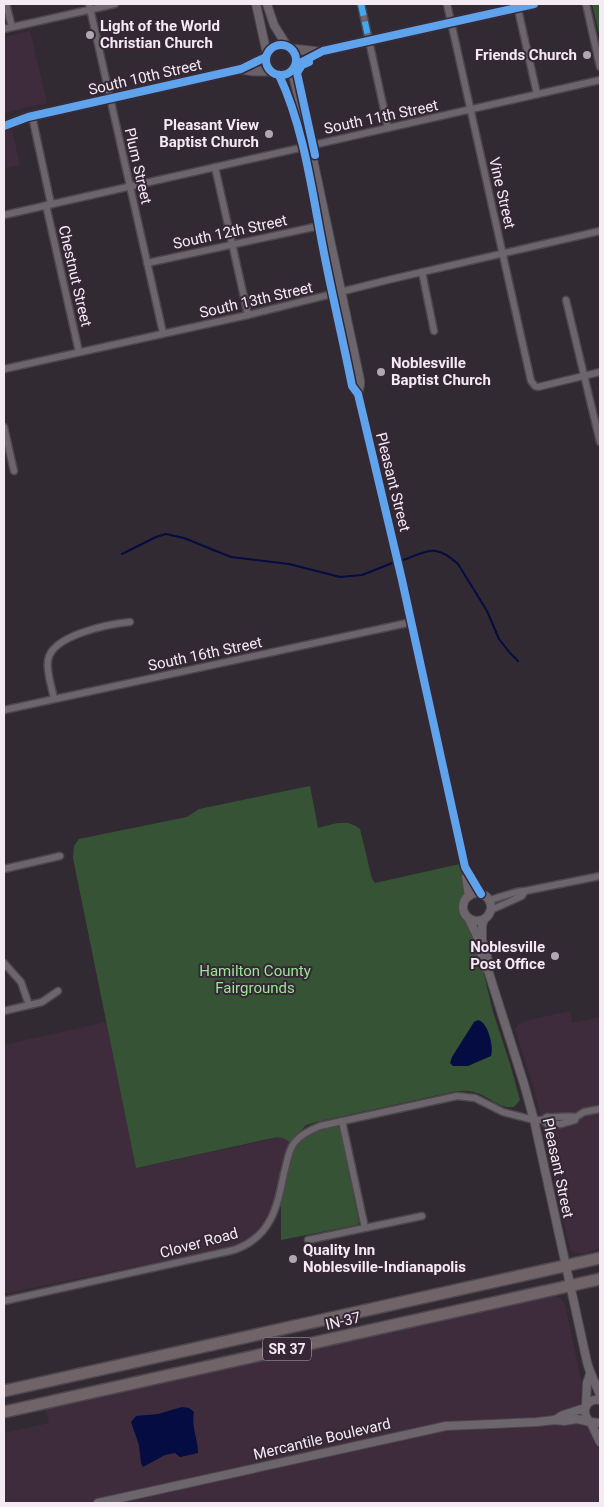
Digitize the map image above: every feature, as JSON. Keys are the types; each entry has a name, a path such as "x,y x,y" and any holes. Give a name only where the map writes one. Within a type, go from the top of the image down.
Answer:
{"highway":[{"name":"IN-37","path":"4,1391 600,1258"},
{"name":"IN-37","path":"4,1412 600,1279"}],"main road":[{"path":"320,52 278,45 270,50 266,64 275,73 284,75 320,52 517,6 534,4"},
{"path":"290,48 296,58 294,68"},
{"name":"South 10th Street","path":"4,121 30,117 241,69 267,56"},
{"name":"South 10th Street","path":"241,69 275,73"},
{"name":"South 10th Street","path":"4,126 30,117"}],"street":[{"path":"6,4 12,27"},
{"path":"4,29 90,7 115,4"},
{"path":"256,4 264,34 267,56"},
{"path":"267,4 274,25 290,48"},
{"path":"361,4 388,128"},
{"name":"Vine Street","path":"447,4 531,381 535,386 553,384 584,376"},
{"path":"586,4 600,67"},
{"path":"517,6 537,94"},
{"name":"Plum Street","path":"90,7 163,333"},
{"name":"Pleasant Street","path":"294,68 319,226 332,294 352,386 358,394 412,622 468,874 466,878 469,896"},
{"name":"Pleasant Street","path":"275,73 292,105 306,146 341,292 360,385 358,394"},
{"name":"South 11th Street","path":"4,214 600,80"},
{"name":"Chestnut Street","path":"30,117 79,352"},
{"path":"215,167 248,315"},
{"name":"South 12th Street","path":"147,263 319,226"},
{"name":"South 13th Street","path":"4,369 248,315 600,231"},
{"path":"422,272 434,331"},
{"path":"566,300 600,442"},
{"path":"584,376 600,372"},
{"path":"4,427 14,471"},
{"path":"54,699 47,665 48,657 54,648 91,630 130,622"},
{"name":"South 16th Street","path":"4,710 412,622"},
{"path":"4,869 60,856"},
{"name":"Pleasant Street","path":"468,874 481,894"},
{"path":"489,900 520,891 600,876"},
{"path":"491,910 489,900 481,894 469,896 463,907 469,919 478,921 484,919 491,910 522,896 525,891"},
{"name":"Pleasant Street","path":"469,919 477,936 485,968 488,970 534,1120 590,1374 596,1382 600,1395"},
{"name":"Pleasant Street","path":"484,919 482,933 490,967 488,970"},
{"path":"4,963 21,982 29,1005"},
{"path":"4,1011 42,1002 58,991"},
{"name":"Clover Road","path":"4,1301 234,1250 243,1246 267,1227 272,1217 288,1156 294,1143 313,1129 457,1096 475,1098 504,1112 534,1120 543,1120 547,1124 561,1124 575,1120 576,1117 584,1112 600,1109"},
{"path":"342,1121 365,1228"},
{"path":"308,1240 422,1216"},
{"name":"Pleasant Street","path":"586,1407 587,1383 590,1374"},
{"name":"Mercantile Boulevard","path":"555,1420 563,1415 586,1407 593,1400 600,1400"},
{"path":"586,1407 586,1417 600,1442"},
{"name":"Mercantile Boulevard","path":"98,1503 446,1426 577,1419 600,1423"}],"shaded area":[{"path":"30,31 47,103 4,113 4,37"},
{"path":"11,126 20,165 4,168 4,128"},
{"path":"570,1011 572,1023 600,1017 600,1249 581,1254 572,1251 569,1245 535,1092 515,1029 521,1022"},
{"path":"478,1020 485,1025 489,1035 492,1047 491,1056 468,1066 453,1066 450,1063 452,1057 474,1022"},
{"path":"106,1022 137,1168 281,1137 290,1143 285,1153 272,1210 263,1227 238,1245 4,1294 4,1045"},
{"path":"551,1295 559,1297 565,1304 582,1385 580,1398 583,1415 599,1447 600,1503 4,1503 4,1433 49,1423 45,1406"},
{"path":"182,1407 189,1408 194,1412 193,1423 198,1453 180,1457 175,1453 165,1455 143,1467 139,1445 131,1422 136,1416 158,1414"}],"green space":[{"path":"592,4 600,4 600,38"},
{"name":"Hamilton County Fairgrounds","path":"310,786 318,828 345,823 360,829 372,879 375,883 460,864 466,890 461,908 474,933 493,1012 520,1100 514,1107 510,1107 502,1106 476,1093 452,1092 306,1125 290,1143 283,1138 274,1138 136,1168 73,858 74,846 79,839 187,817 199,809"},
{"path":"333,1125 340,1128 359,1223 357,1225 281,1240 281,1200 291,1156 299,1143 308,1134"}],"waterway":[{"path":"122,554 166,534 184,538 231,557 289,564 340,577 362,575 395,562"},
{"path":"400,561 423,552 436,551 458,564 487,611 499,639 518,661"}],"marked path":[{"path":"361,4 369,41"}],"cycle path":[{"path":"296,65 323,51 534,4"},
{"path":"281,45 292,49 296,60 292,71 281,75 270,71 266,60 270,49 281,45"},
{"path":"4,126 28,117 241,69 266,57"},
{"path":"309,62 302,65 297,73 315,155"},
{"path":"279,75 288,95 301,138 352,386 358,394 402,580 465,867 481,894"}],"place":[{"name":"Light of the World Christian Church","path":"90,35"},
{"name":"Friends Church","path":"587,55"},
{"name":"Pleasant View Baptist Church","path":"269,134"},
{"name":"Noblesville Baptist Church","path":"381,372"},
{"name":"Noblesville Post Office","path":"555,956"},
{"name":"Quality Inn Noblesville-Indianapolis","path":"293,1259"}]}
